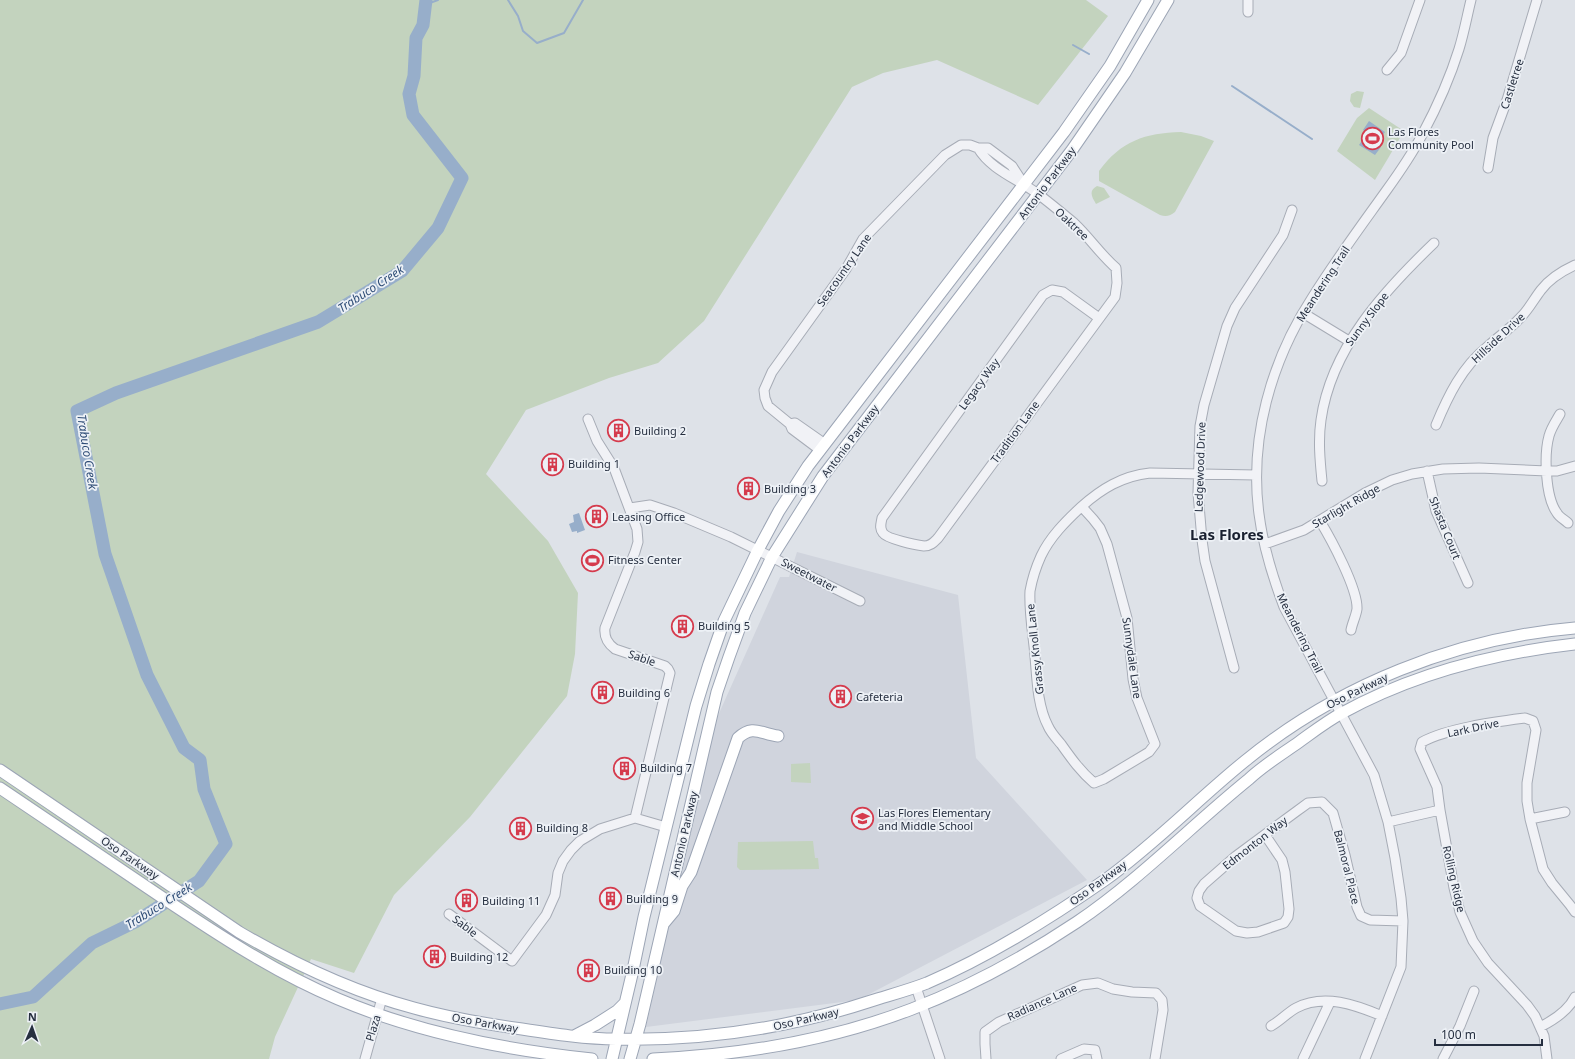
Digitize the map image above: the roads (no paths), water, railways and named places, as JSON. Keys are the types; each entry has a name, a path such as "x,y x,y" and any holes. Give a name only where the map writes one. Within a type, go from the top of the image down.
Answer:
{"main road":[{"name":"Antonio Parkway","path":"612,1059 634,970 644,917 696,706 724,621 758,550 779,511 823,447 1064,132 1110,66 1148,0"},
{"name":"Antonio Parkway","path":"630,1059 636,1039 717,692 745,613 772,556 823,476 1075,146 1125,73 1168,0"},
{"name":"Oso Parkway","path":"0,770 239,932 270,950 341,983 412,1008 477,1023 573,1036 618,1039 713,1035 787,1024 832,1014 916,987 945,974 1042,922 1109,877 1245,761 1290,728 1335,700 1422,661 1458,649 1499,639 1575,628"},
{"name":"Oso Parkway","path":"653,1059 679,1058 740,1051 802,1041 852,1028 923,1005 1036,948 1078,921 1108,899 1182,838 1250,778 1286,750 1342,713 1394,689 1452,668 1516,652 1575,644"},
{"path":"662,925 674,911 682,886 691,872 738,738 744,733 757,730 778,736"},
{"name":"Oso Parkway","path":"0,788 230,942 292,978 378,1015 432,1031 522,1049 592,1059"},
{"path":"573,1036 596,1025 617,1011 625,1003"}],"street":[{"path":"1248,0 1248,12"},
{"path":"1388,70 1401,53 1420,0"},
{"name":"Meandering Trail","path":"1364,1059 1400,968 1403,921 1401,898 1388,822 1374,775 1284,607 1276,585 1265,544 1259,515 1256,475 1262,419 1275,370 1311,298 1402,168 1422,136 1447,82 1460,48 1471,0"},
{"name":"Castletree","path":"1488,168 1493,138 1508,100 1536,0"},
{"name":"Seacountry Lane","path":"823,447 795,423 790,424 768,406 764,390 772,372 846,269 863,239 945,155 961,145 988,148 1012,166 1024,184"},
{"name":"Oaktree","path":"1024,184 1039,194 1079,228 1105,258 1116,268"},
{"name":"Ledgewood Drive","path":"1234,668 1205,561 1199,518 1198,473 1200,426 1204,405 1227,326 1235,308 1283,235 1292,210"},
{"name":"Sunny Slope","path":"1322,481 1319,446 1321,420 1327,391 1336,367 1349,341 1400,278 1434,243"},
{"name":"Hillside Drive","path":"1436,425 1446,400 1458,379 1473,360 1486,347 1521,318 1542,289 1552,279 1575,265"},
{"name":"Tradition Lane","path":"880,527 884,534 890,538 925,546 932,544 938,538 1115,297 1117,283 1116,268"},
{"name":"Legacy Way","path":"880,527 882,518 1043,295 1052,290 1063,292 1099,318"},
{"path":"1303,313 1349,341"},
{"path":"1560,414 1552,426 1549,436 1547,471 1550,499 1557,513 1568,523"},
{"name":"Sable","path":"449,914 512,961 546,914 555,895 558,873 563,861 571,850 580,841 600,829 635,818 670,673 665,666 615,649 609,644 604,634 611,609 638,542 637,529 614,468 596,440 588,418"},
{"name":"Starlight Ridge","path":"1265,544 1304,530 1365,492 1392,480 1427,471 1479,468 1557,471 1575,466"},
{"name":"Shasta Court","path":"1427,471 1436,511 1468,584"},
{"name":"Grassy Knoll Lane","path":"1094,783 1078,767 1048,727 1043,714 1030,606 1030,591 1040,557 1057,530 1093,497 1108,486 1132,476 1150,473 1256,475"},
{"path":"630,508 650,505 674,513 758,550"},
{"name":"Sunnydale Lane","path":"1082,507 1100,528 1107,544 1127,618 1133,679 1137,698 1155,744 1150,752 1104,779 1094,783"},
{"path":"1320,521 1331,540 1354,592 1357,609 1351,630"},
{"name":"Sweetwater","path":"758,550 860,601"},
{"name":"Lark Drive","path":"1420,749 1422,742 1428,738 1467,727 1525,718 1533,721 1536,730 1526,783 1526,801 1530,819"},
{"name":"Rolling Ridge","path":"1420,749 1437,786 1440,810 1460,912 1473,941 1488,963 1527,1005 1544,1036 1547,1059"},
{"name":"Edmonton Way","path":"1265,835 1282,860 1286,872 1289,908 1288,917 1284,923 1258,932 1247,933 1236,931 1200,906 1197,898 1199,891 1204,884 1236,856 1308,803 1322,802"},
{"name":"Balmoral Place","path":"1322,802 1332,813 1345,855 1357,907 1361,916 1370,920 1403,921"},
{"path":"1388,822 1440,810"},
{"path":"1565,812 1530,819 1543,869 1575,912"},
{"path":"635,818 666,826"},
{"name":"Radiance Lane","path":"986,1059 985,1032 1000,1022 1082,984 1098,983 1119,990 1156,993 1162,1000 1163,1010 1155,1059"},
{"path":"916,987 940,1059"},
{"path":"1443,1059 1460,1026 1474,991"},
{"path":"1540,1027 1561,1014 1575,997"},
{"name":"Plaza","path":"365,1059 382,998"},
{"path":"1271,1026 1297,1007 1320,1001 1356,1005 1382,1016"},
{"path":"1303,1059 1330,1002"},
{"path":"1061,1059 1084,1049 1095,1050 1097,1059"}],"water":[{"name":"Las Flores Community Pool","path":"1369,121 1385,132 1377,144 1381,147 1375,155 1359,145 1367,133 1363,130"},
{"path":"579,513 585,530 577,533 577,531 572,532 569,524 574,522 573,515"}],"waterway":[{"name":"Trabuco Creek","path":"0,1004 33,997 92,943 135,922 199,881 226,844 204,789 200,760 184,748 147,675 105,554 77,411 116,393 318,322 402,271 438,228 462,178 413,115 409,94 414,76 416,38 423,25 426,0"},
{"path":"427,4 438,0"},
{"path":"508,0 518,16 523,31 537,43 564,33 583,0"},
{"path":"1073,45 1089,54"},
{"path":"1232,86 1312,139"}],"place":[{"name":"Las Flores Community Pool","path":"1372,138"},
{"name":"Building 2","path":"618,431"},
{"name":"Building 1","path":"552,464"},
{"name":"Building 3","path":"749,489"},
{"name":"Leasing Office","path":"597,517"},
{"name":"Fitness Center","path":"592,560"},
{"name":"Building 5","path":"683,626"},
{"name":"Building 6","path":"603,693"},
{"name":"Cafeteria","path":"841,697"},
{"name":"Building 7","path":"624,768"},
{"name":"Las Flores Elementary and Middle School","path":"862,819"},
{"name":"Building 8","path":"520,828"},
{"name":"Building 9","path":"611,899"},
{"name":"Building 11","path":"467,901"},
{"name":"Building 12","path":"435,957"},
{"name":"Building 10","path":"588,970"}],"district":[{"name":"Las Flores","path":"1227,535"}]}
